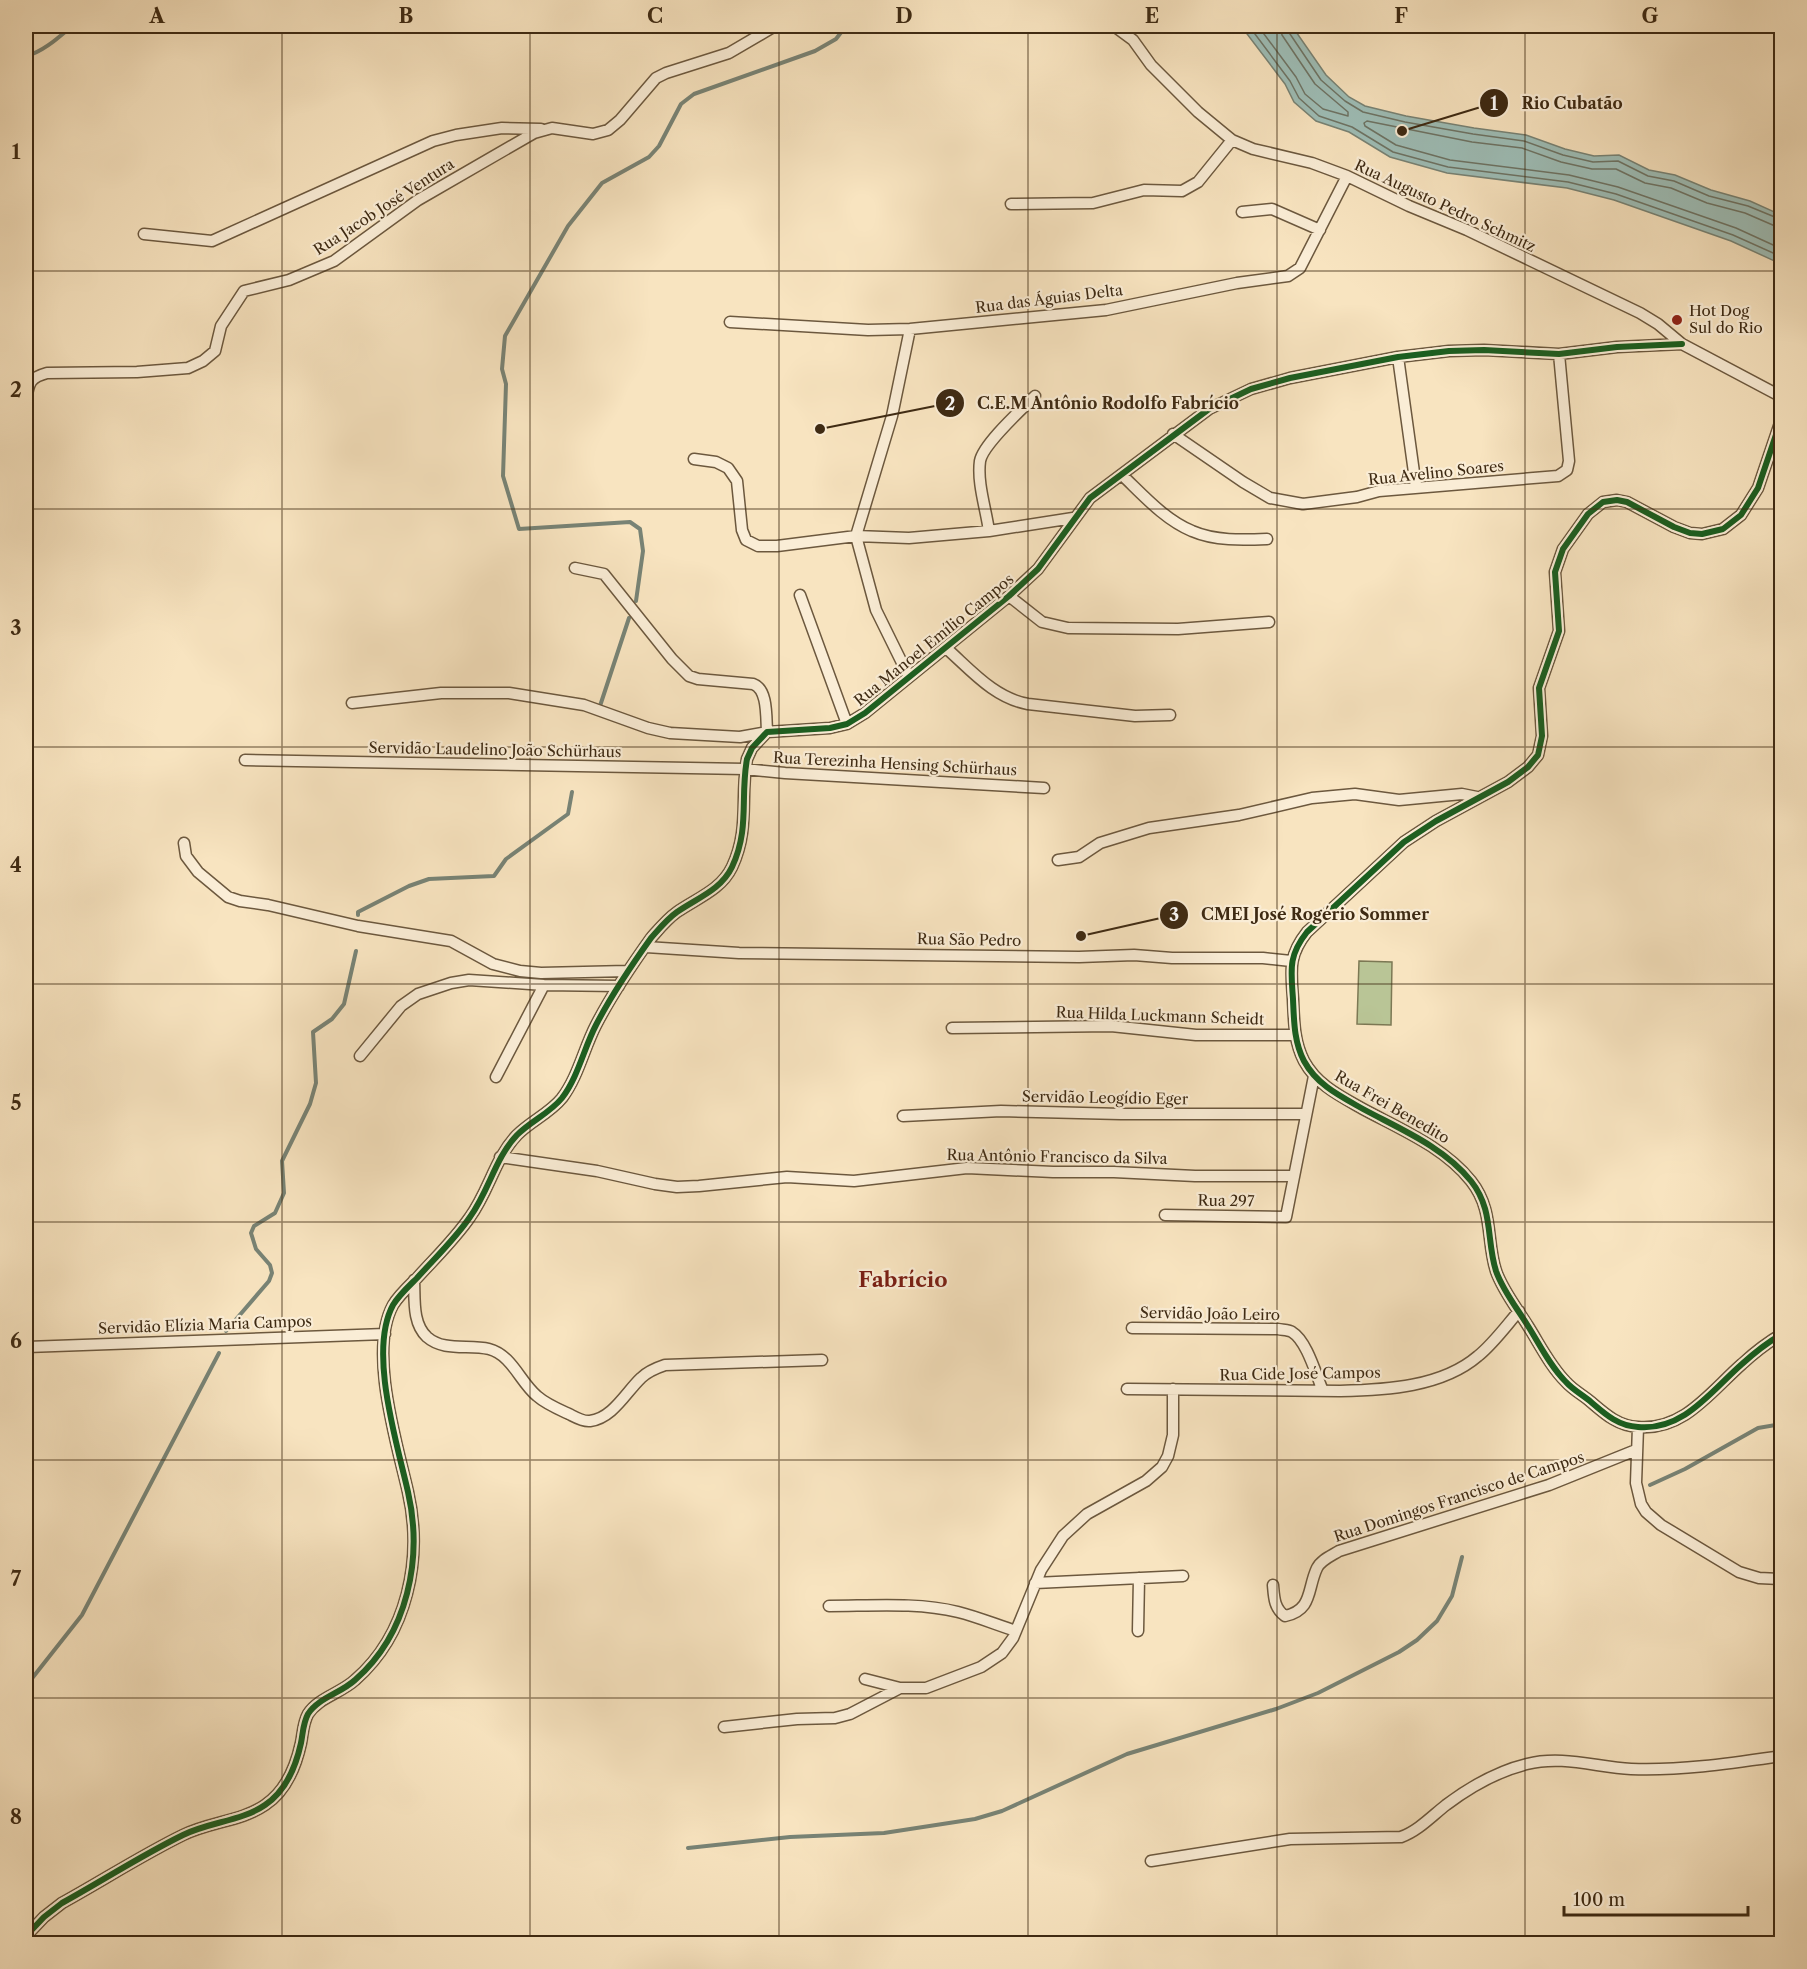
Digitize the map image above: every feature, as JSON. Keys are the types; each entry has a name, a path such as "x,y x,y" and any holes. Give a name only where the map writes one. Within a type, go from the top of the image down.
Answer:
{"street":[{"name":"Rua Jacob José Ventura","path":"26,400 29,383 36,376 47,373 137,372 188,368 203,361 215,351 221,326 244,291 289,280 334,261 426,195 534,133 544,129 561,128 593,134 608,130 620,120 656,78 729,53 775,26"},
{"name":"Rua Augusto Pedro Schmitz","path":"1114,26 1133,40 1152,64 1198,112 1232,140 1253,148 1312,163 1347,176 1409,206 1467,230 1640,314 1658,324 1682,344 1782,397"},
{"path":"144,234 212,241 433,141 502,128 544,129"},
{"path":"1011,204 1093,203 1144,190 1182,191 1198,182 1232,140"},
{"name":"Rua das Águias Delta","path":"730,322 868,330 909,329 1106,310 1237,283 1288,276 1300,268 1347,176"},
{"path":"1242,212 1272,209 1320,230"},
{"path":"909,329 898,394 856,536 876,610 909,677"},
{"name":"Rua Manoel Emílio Campos","path":"352,703 441,693 509,693 584,705 648,728 670,733 740,737 767,732 830,728 847,724 865,714 1009,596 1038,569 1073,518 1090,498 1196,417 1223,401 1269,383 1398,357 1467,350 1560,354 1617,347 1682,344"},
{"name":"Rua Avelino Soares","path":"1173,434 1263,495 1290,503 1303,504 1416,487 1553,477 1564,473 1569,461 1560,354"},
{"path":"1398,357 1416,487"},
{"path":"989,531 981,483 980,459 992,440 1035,396"},
{"path":"1291,961 1298,943 1307,932 1404,842 1477,797 1508,782 1528,767 1538,755 1542,736 1539,688 1559,631 1555,572 1563,549 1588,514 1603,502 1617,500 1626,502 1690,533 1702,534 1723,530 1741,515 1758,488 1782,417"},
{"path":"694,459 716,462 728,468 737,481 742,530 746,540 758,546 777,546 856,536 909,538 989,531 1073,518"},
{"path":"1122,475 1155,506 1190,531 1223,538 1267,539"},
{"path":"26,1936 44,1917 62,1903 184,1834 253,1811 270,1801 280,1791 293,1769 304,1725 310,1712 318,1703 355,1681 377,1657 400,1614 408,1587 414,1548 414,1526 388,1402 383,1359 384,1334 394,1304 470,1218 487,1190 500,1157 518,1134 552,1108 564,1095 596,1025 627,971 645,947 670,918 724,881 740,848 744,830 745,769 750,750 767,732 763,692 759,686 753,684 698,679 689,676 672,659 604,574 575,568"},
{"path":"800,594 847,724"},
{"path":"1009,596 1042,622 1068,628 1178,629 1269,622"},
{"path":"946,648 997,694 1012,701 1135,716 1170,715"},
{"name":"Servidão Laudelino João Schürhaus","path":"245,760 745,769"},
{"name":"Rua Terezinha Hensing Schürhaus","path":"745,769 1044,788"},
{"path":"1058,860 1078,856 1100,843 1149,828 1239,815 1312,798 1355,794 1399,800 1462,794 1477,797"},
{"path":"184,843 190,864 228,897 240,901 268,905 358,927 451,941 493,964 520,971 542,973 627,971"},
{"name":"Rua São Pedro","path":"645,947 739,953 1079,957 1134,955 1172,958 1263,958 1291,961"},
{"name":"Rua Frei Benedito","path":"1291,961 1295,1035 1304,1061 1314,1076 1332,1092 1442,1154 1465,1174 1483,1202 1489,1223 1495,1268 1500,1281 1548,1360 1566,1383 1614,1420 1638,1427 1655,1427 1678,1420 1713,1393 1742,1364 1782,1334"},
{"path":"360,1056 401,1006 418,994 451,983 469,980 544,986 619,986"},
{"path":"496,1077 544,986"},
{"name":"Rua Hilda Luckmann Scheidt","path":"952,1028 1111,1026 1196,1035 1295,1035"},
{"path":"1294,1176 1314,1076"},
{"name":"Servidão Leogídio Eger","path":"903,1116 1001,1111 1121,1114 1306,1114"},
{"name":"Rua Antônio Francisco da Silva","path":"500,1157 677,1187 787,1177 854,1180 967,1168 1195,1176 1294,1176"},
{"name":"Rua 297","path":"1165,1215 1286,1217 1294,1176"},
{"path":"414,1280 416,1315 428,1338 450,1346 489,1349 500,1354 536,1395 550,1405 586,1422 594,1421 610,1412 642,1376 665,1365 822,1360"},
{"name":"Rua Cide José Campos","path":"1127,1389 1323,1391 1386,1388 1431,1380 1463,1367 1484,1352 1519,1311"},
{"name":"Servidão João Leiro","path":"1132,1328 1292,1331 1308,1353 1323,1391"},
{"name":"Servidão Elízia Maria Campos","path":"27,1347 384,1334"},
{"path":"865,1679 900,1688 933,1687 981,1667 1002,1653 1016,1631 1035,1583 1057,1544 1078,1521 1103,1504 1146,1481 1162,1467 1168,1456 1173,1435 1173,1389"},
{"path":"1638,1427 1637,1494 1641,1504 1654,1520 1738,1572 1759,1578 1782,1579"},
{"name":"Rua Domingos Francisco de Campos","path":"1273,1585 1275,1604 1285,1616 1303,1608 1317,1567 1323,1560 1339,1551 1549,1485 1636,1450"},
{"path":"1035,1583 1183,1576"},
{"path":"1138,1631 1139,1578"},
{"path":"829,1606 937,1609 958,1612 1016,1631"},
{"path":"724,1727 797,1719 834,1718 850,1714 900,1688"},
{"path":"1151,1861 1290,1839 1401,1837 1478,1785 1509,1770 1536,1762 1574,1761 1640,1769 1717,1764 1782,1756"}],"green space":[{"path":"1359,961 1392,962 1391,1025 1357,1024"}],"water":[{"path":"1241,26 1292,26 1326,75 1349,97 1365,106 1406,116 1526,135 1565,149 1594,156 1619,155 1649,170 1675,175 1711,190 1750,201 1781,215 1781,264 1731,241 1614,200 1567,188 1447,173 1390,157 1349,132 1316,121 1294,102 1285,84"}],"waterway":[{"path":"26,56 45,48 72,26"},
{"path":"636,601 643,551 640,529 630,522 519,529 503,476 506,384 502,369 505,336 568,226 602,183 649,157 659,146 681,104 694,94 815,51 836,39 846,26"},
{"path":"599,709 629,618"},
{"path":"358,915 358,912 409,886 429,879 494,876 506,859 568,814 572,792"},
{"path":"226,1331 269,1281 272,1273 270,1265 256,1249 251,1233 254,1226 275,1213 284,1193 282,1161 310,1104 316,1083 313,1032 332,1019 344,1004 356,951"},
{"path":"26,1686 82,1615 219,1353"},
{"path":"1650,1485 1685,1469 1758,1428 1782,1424"},
{"path":"688,1848 790,1837 884,1833 975,1819 1002,1811 1127,1754 1276,1709 1318,1693 1399,1652 1417,1640 1437,1621 1452,1596 1462,1557"}],"cycle path":[{"path":"26,1936 44,1917 62,1903 152,1851 183,1835 246,1815 265,1805 279,1793 293,1769 304,1724 312,1708 355,1680 388,1640 407,1594 412,1568 413,1543 408,1492 392,1423 384,1371 383,1347 386,1324 393,1305 445,1248 477,1207 509,1144 522,1130 552,1108 568,1090 602,1014 651,938 673,915 715,888 727,875 738,853 741,839 747,759 752,748 767,732 830,728 847,724 865,713 1009,596 1038,569 1090,498 1209,409 1251,389 1290,378 1398,357 1449,351 1484,350 1559,354 1617,347 1682,344"},
{"path":"1782,417 1758,488 1741,515 1723,529 1702,534 1690,533 1627,502 1617,500 1603,502 1588,514 1563,549 1555,572 1559,631 1539,688 1542,736 1538,755 1528,767 1508,782 1436,821 1404,842 1307,932 1297,949 1292,964 1296,1039 1309,1069 1315,1077 1338,1094 1435,1149 1448,1158 1471,1181 1483,1203 1496,1271 1506,1292 1560,1376 1607,1415 1618,1422 1638,1427 1654,1427 1669,1423 1696,1407 1751,1356 1782,1334"}],"place":[{"name":"Rio Cubatão","path":"1402,131"},
{"name":"Hot Dog Sul do Rio","path":"1677,320"},
{"name":"C.E.M Antônio Rodolfo Fabrício","path":"820,429"},
{"name":"CMEI José Rogério Sommer","path":"1081,936"}],"district":[{"name":"Fabrício","path":"903,1280"}]}
